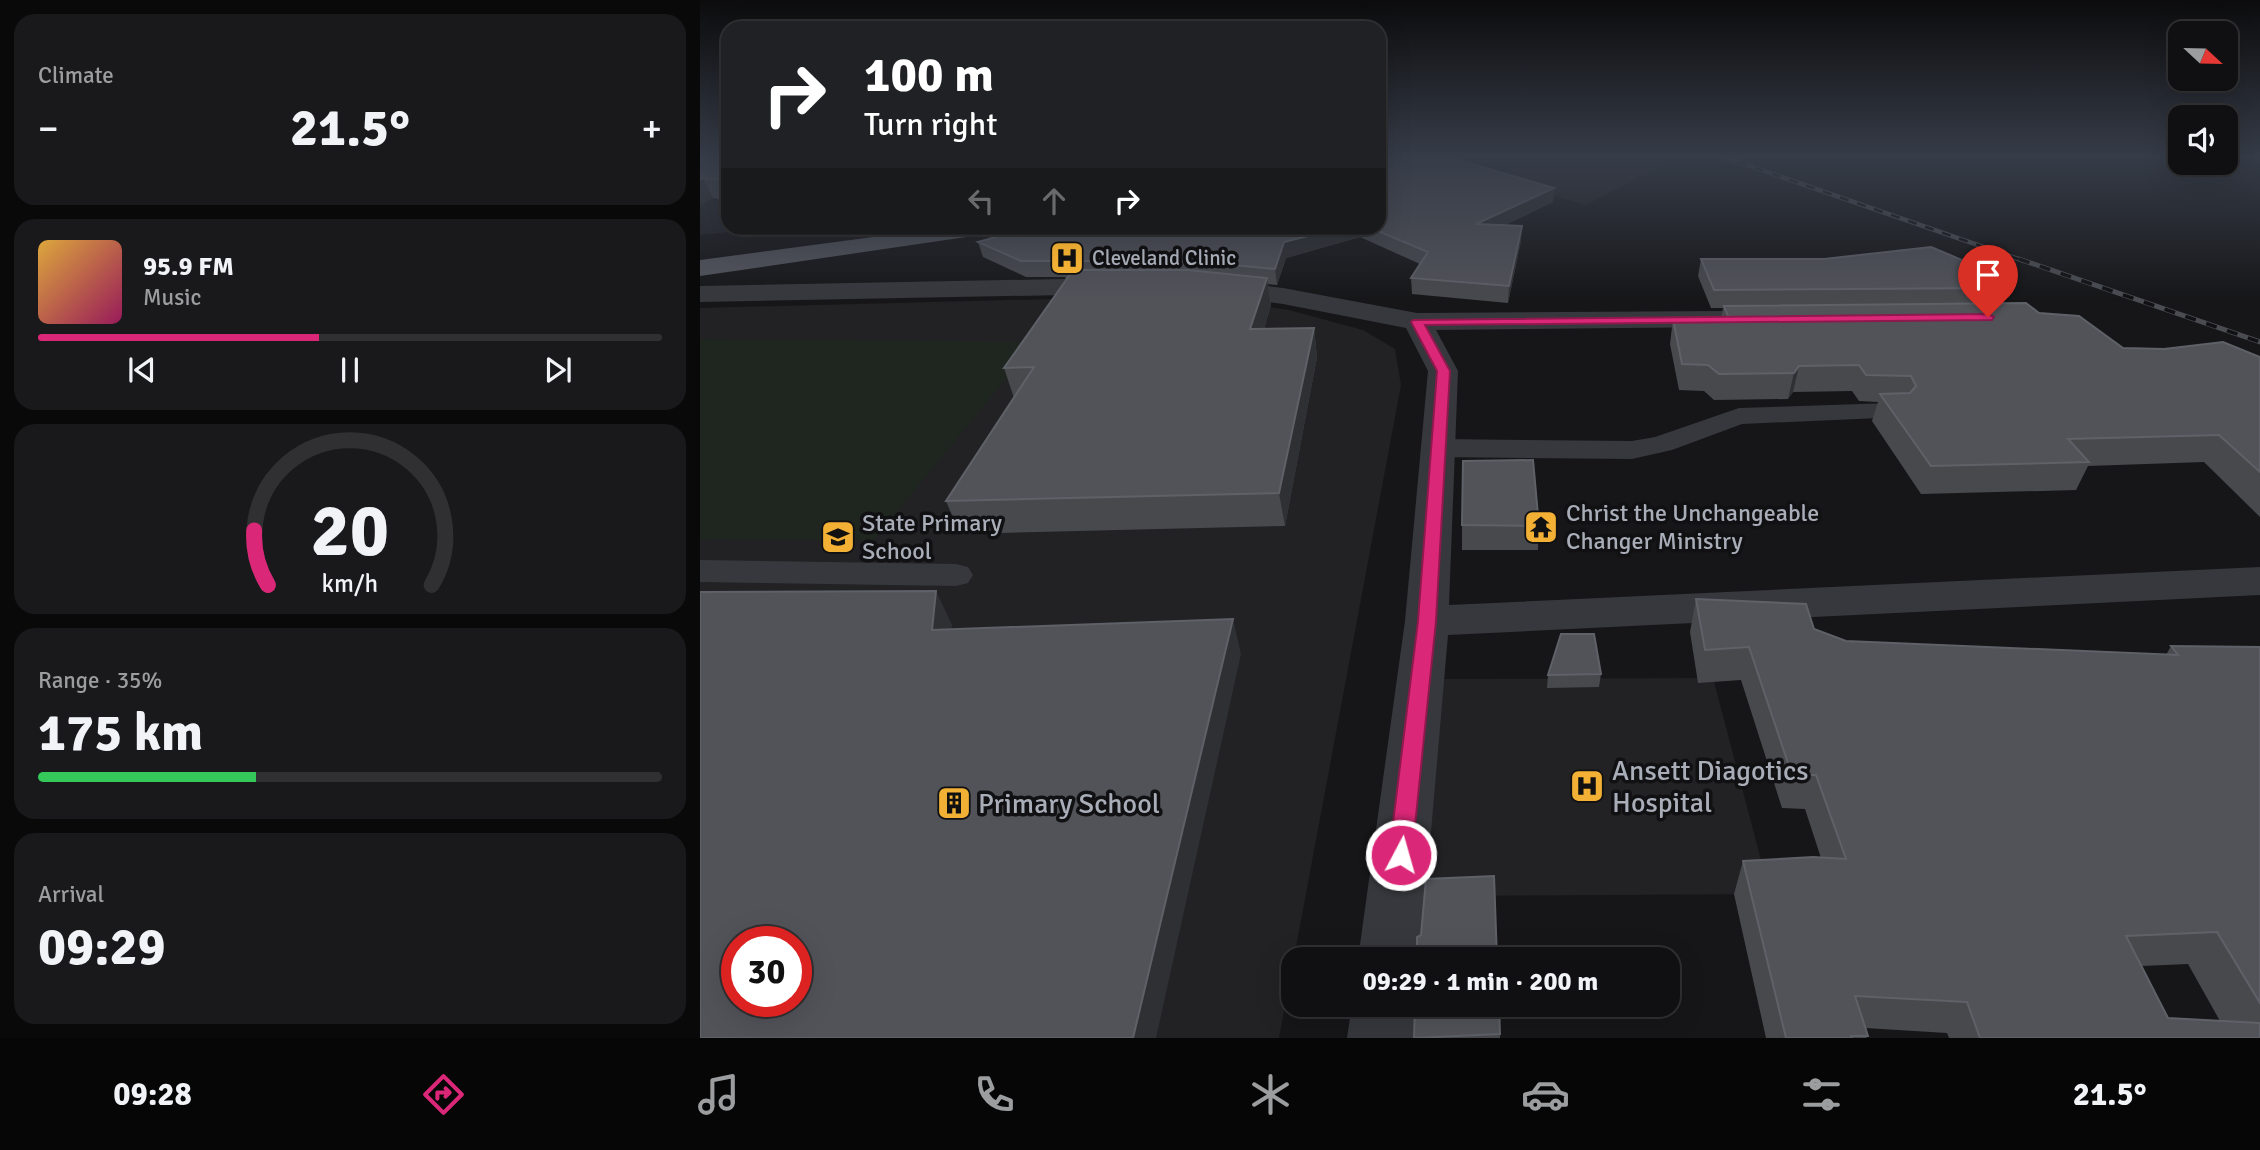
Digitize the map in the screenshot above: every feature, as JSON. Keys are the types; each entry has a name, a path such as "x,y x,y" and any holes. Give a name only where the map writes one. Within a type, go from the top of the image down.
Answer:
{"main road":[{"path":"700,251 833,235"},
{"path":"700,268 939,235"}],"street":[{"path":"700,294 1144,287"},
{"path":"1194,287 1283,296 1417,322 1751,319"},
{"path":"1390,947 1427,621 1443,371 1417,322"},
{"path":"1427,621 2260,580"},
{"path":"1380,1038 1382,1017"}],"lane":[{"path":"1438,448 1632,450 1662,444 1739,416 1892,411"},
{"path":"700,571 956,575"}],"shaded area":[{"path":"700,204 721,204 721,233 700,235"},
{"path":"1130,297 1214,299 1289,310 1363,330 1395,349 1401,385 1296,947 1281,947 1283,1017 1279,1038 700,1038 700,308"},
{"path":"700,339 1036,342 874,540 700,539"},
{"name":"Ansett Diagotics Hospital","path":"1713,678 1770,894 1428,896 1437,679"}],"building":[{"path":"1386,204 1518,204 1476,224 1522,226 1509,286 1411,278 1428,252 1386,234"},
{"path":"1003,235 1312,235 1284,242 1275,269 1191,261 1021,261 978,242"},
{"path":"1931,247 1962,260 1998,288 1714,290 1701,259 1824,259"},
{"path":"1063,270 1188,270 1267,278 1250,329 1314,328 1279,493 946,501 1034,367 1004,368 1071,273"},
{"path":"2026,303 2039,313 2079,316 2123,348 2164,349 2223,342 2260,357 2260,472 2219,435 2068,439 2089,462 1931,466 1880,394 1910,393 1916,386 1911,376 1866,375 1859,365 1799,366 1794,373 1719,374 1708,365 1682,364 1673,319 1729,319 1724,306"},
{"path":"1533,460 1539,526 1462,525 1463,461"},
{"name":"Primary School","path":"936,591 932,630 1233,619 1133,1038 700,1038 700,592"},
{"path":"1696,599 1806,604 1814,629 1846,641 2178,655 2171,646 2260,647 2260,1003 2217,932 2126,936 2168,1018 2260,1023 2260,1038 1980,1038 1967,1002 1855,996 1868,1036 1786,1038 1743,861 1813,857 1846,859 1816,775 1792,775 1749,647 1705,650"},
{"path":"1561,634 1594,634 1601,674 1548,675"},
{"path":"1494,876 1497,947 1417,947 1417,937 1421,935 1426,879"},
{"path":"1415,1017 1499,1017 1500,1034 1414,1038"}],"railway":[{"path":"1861,204 2024,261"},
{"path":"2019,259 2260,342"}],"place":[{"name":"Cleveland Clinic","path":"1067,258"},
{"name":"Christ the Unchangeable Changer Ministry","path":"1541,527"},
{"name":"State Primary School","path":"838,537"},
{"name":"Ansett Diagotics Hospital","path":"1587,786"},
{"name":"Primary School","path":"954,803"}],"route":[{"path":"1401,855 1427,621 1443,371 1417,322 1988,317"}]}
